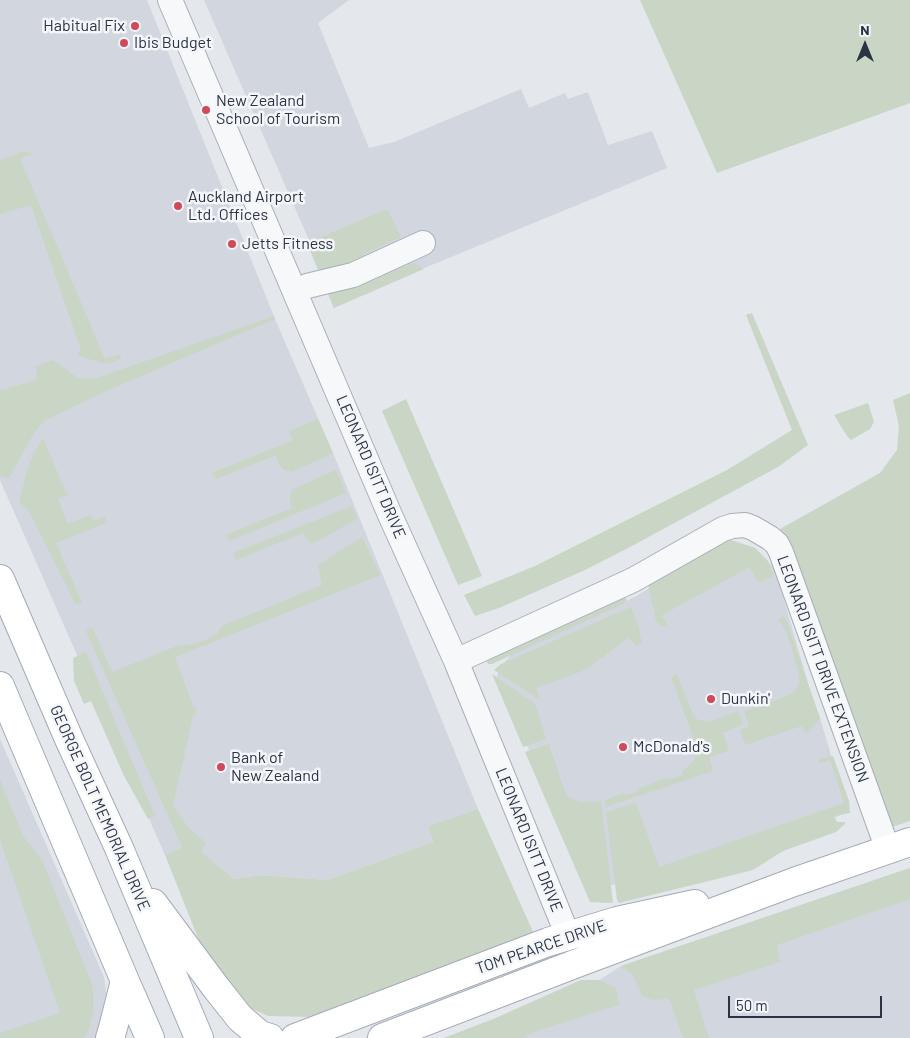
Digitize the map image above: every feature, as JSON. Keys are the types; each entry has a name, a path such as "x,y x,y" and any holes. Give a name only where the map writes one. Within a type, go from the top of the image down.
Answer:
{"main road":[{"name":"GEORGE BOLT MEMORIAL DRIVE","path":"0,579 127,867 199,1038"},
{"path":"0,686 150,1038"},
{"name":"TOM PEARCE DRIVE","path":"382,1038 794,882 899,846"},
{"path":"127,867 240,1018 260,1035 270,1038"},
{"name":"TOM PEARCE DRIVE","path":"296,1038 548,942 617,921 794,882"},
{"path":"110,1038 125,981"}],"street":[{"name":"LEONARD ISITT DRIVE","path":"170,0 380,492 456,661 568,936"},
{"path":"296,292 307,286 353,276 423,243"},
{"name":"LEONARD ISITT DRIVE EXTENSION","path":"456,661 634,580 723,528 745,525 753,528 777,544 781,552 899,846"}],"shaded area":[{"path":"0,0 147,0 275,319 333,453 478,809 428,826 433,842 327,880 260,875 234,879 191,843 165,855 0,480"},
{"path":"204,0 349,0 318,23 369,148 394,142 521,89 529,108 565,93 568,99 588,92 608,145 652,131 667,168 337,304"},
{"path":"728,539 755,548 775,569 848,812 819,824 595,890 496,680 499,669 514,651 635,597"},
{"path":"0,739 104,977 108,1006 99,1038 0,1038"},
{"path":"910,868 910,1038 444,1038 496,1018 581,980 599,980 621,966"}],"green space":[{"path":"640,0 910,0 910,103 717,173"},
{"path":"25,151 32,154 20,159 105,359 120,354 121,359 107,364 77,354 81,350 31,205 0,214 0,160"},
{"path":"387,209 401,237 366,253 353,264 343,269 318,270 307,243"},
{"path":"414,263 424,269 334,308 327,292 380,276"},
{"path":"752,313 808,445 778,467 630,547 585,570 499,608 475,616 464,595 535,566 727,470 792,430 746,315"},
{"path":"274,316 275,319 102,393 44,421 34,433 9,478 0,476 0,388 1,390 37,380 36,366 53,360 78,378 94,379"},
{"path":"910,393 910,821 892,827 780,529 880,473 897,450 899,426 893,400"},
{"path":"406,399 482,576 458,585 382,411"},
{"path":"868,403 874,422 870,429 851,440 834,415"},
{"path":"318,419 333,453 292,472 282,468 276,455 216,479 212,473 293,440 289,431"},
{"path":"43,438 66,492 69,494 58,499 68,524 91,515 94,521 104,517 108,522 56,543 82,603 76,605 30,513 19,502 27,470 34,452"},
{"path":"336,470 346,493 229,541 226,535 292,508 290,494 293,489"},
{"path":"352,506 357,519 318,541 311,543 303,533 236,560 233,553"},
{"path":"362,537 380,575 175,657 193,706 197,709 193,716 173,806 188,827 206,843 201,851 234,879 260,875 327,880 433,842 428,826 478,809 534,934 312,1017 268,1016 237,1002 206,958 165,855 182,847 86,631 92,627 112,672 177,646 206,640 217,634 222,626 322,585 318,565"},
{"path":"728,539 755,548 768,561 773,574 772,577 760,582 757,581 750,567 662,615 668,627 661,626 656,621 648,584"},
{"path":"624,596 627,600 623,604 492,664 487,662 502,651"},
{"path":"631,607 639,628 642,643 637,646 628,638 580,672 536,688 540,700 494,670 501,664"},
{"path":"783,616 787,622 820,718 809,732 805,733 802,726 745,745 740,730 749,726 744,711 787,696 794,692 799,683 799,674 790,643 784,627 778,620"},
{"path":"86,652 155,816 148,819 124,776 91,701 84,704 74,681 73,658"},
{"path":"492,674 534,703 546,739 523,747"},
{"path":"677,674 694,717 709,722 738,711 743,724 723,733 729,751 709,757 713,771 606,807 605,800 623,793 624,796 639,791 639,788 667,778 668,780 683,775 682,771 695,758 696,745 671,677"},
{"path":"549,744 565,792 569,797 584,802 601,801 613,903 590,902 525,752"},
{"path":"833,756 849,801 850,813 834,816 837,822 845,822 836,832 783,851 753,870 619,903 617,900 606,812 636,803 659,867 844,803 830,760 818,762 823,758"},
{"path":"0,780 23,836 42,860 93,987 93,1013 89,1029 83,1038 0,1038 0,1033 60,1013 0,840"},
{"path":"910,868 910,899 777,945 780,962 694,990 709,1038 683,1038 669,998 653,1000 642,996 633,975 621,966"},
{"path":"581,980 599,980 616,988 619,1005 530,1033 524,1038 444,1038 496,1018"}],"place":[{"name":"Habitual Fix","path":"135,26"},
{"name":"Ibis Budget","path":"124,43"},
{"name":"New Zealand School of Tourism","path":"206,110"},
{"name":"Auckland Airport Ltd. Offices","path":"178,206"},
{"name":"Jetts Fitness","path":"232,244"},
{"name":"Dunkin'","path":"711,699"},
{"name":"McDonald's","path":"623,747"},
{"name":"Bank of New Zealand","path":"221,767"}]}
